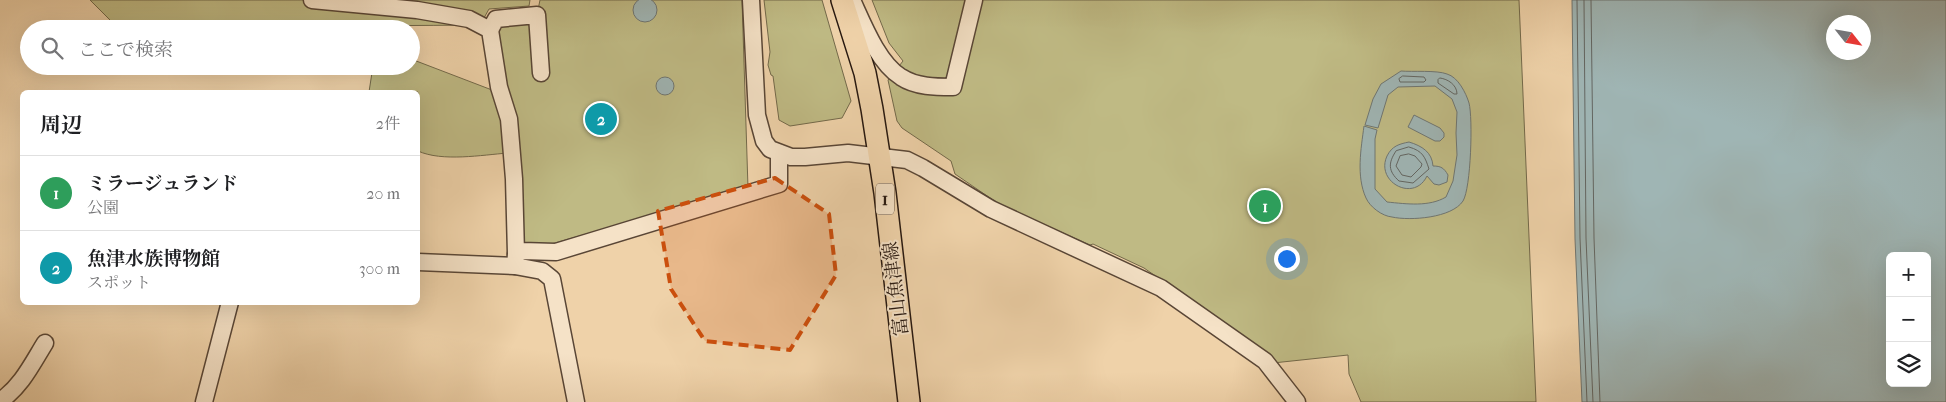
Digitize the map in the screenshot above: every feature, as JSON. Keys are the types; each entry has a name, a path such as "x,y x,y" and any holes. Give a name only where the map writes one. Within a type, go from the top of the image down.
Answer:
{"main road":[{"name":"富山魚津線","path":"842,0 865,73 879,157 909,402"}],"street":[{"path":"312,0 417,10 468,19 490,30"},
{"path":"751,0 758,115 764,141 770,149 791,157 805,158 848,154 907,160 991,209 1161,288 1265,361 1297,402"},
{"path":"852,0 882,59 892,70 902,78 916,84 953,87 974,0"},
{"path":"515,260 514,178 509,119 499,87 490,30 496,19 537,15 541,73"},
{"path":"515,260 522,251 556,252 779,184 779,153"},
{"path":"556,252 552,279 576,402"},
{"path":"420,262 515,260 542,271 552,279"},
{"path":"204,402 229,305"},
{"path":"0,401 8,396 22,381 45,343"}],"highlighted area":[{"path":"775,178 829,214 836,275 790,350 705,341 671,289 658,211"}],"shaded area":[{"path":"90,0 530,0 529,6 489,9 480,25 420,25 420,20 110,20"},
{"path":"540,0 742,0 748,188 516,254 514,155 490,30 537,15"},
{"path":"764,0 822,0 851,101 842,118 790,126 779,120 773,76 768,65 770,52"},
{"path":"872,0 1519,0 1536,402 1361,402 1349,374 1348,355 1273,363 1243,337 1144,268 993,200 955,174 951,161 902,128 897,121 888,80 903,61 889,43"},
{"path":"420,62 492,90 504,119 508,153 450,157 420,152 420,90 369,90 372,75 420,75"}],"water":[{"path":"641,-1 649,-1 656,6 656,14 649,21 641,21 634,14 634,6"},
{"path":"1572,0 1946,0 1946,402 1582,402 1575,239"},
{"path":"1401,71 1437,72 1451,76 1461,86 1469,103 1471,123 1466,194 1458,207 1440,215 1409,219 1388,216 1380,213 1370,205 1363,190 1360,162 1364,126 1377,130 1375,139 1375,189 1387,202 1418,204 1439,200 1446,197 1453,181 1457,155 1457,112 1452,99 1435,86 1398,87 1388,95 1378,128 1365,125 1373,99 1381,84"},
{"path":"665,77 671,80 674,86 671,92 665,95 659,92 656,86 659,80"},
{"path":"1414,115 1440,128 1444,133 1444,137 1440,141 1435,141 1408,127"},
{"path":"1409,142 1418,145 1428,153 1433,166 1440,167 1448,175 1447,182 1439,185 1434,184 1427,176 1421,184 1414,188 1405,188 1391,181 1386,174 1387,156 1396,146"}],"place":[{"name":"魚津水族博物館","path":"601,119"},
{"name":"ミラージュランド","path":"1265,206"}]}
